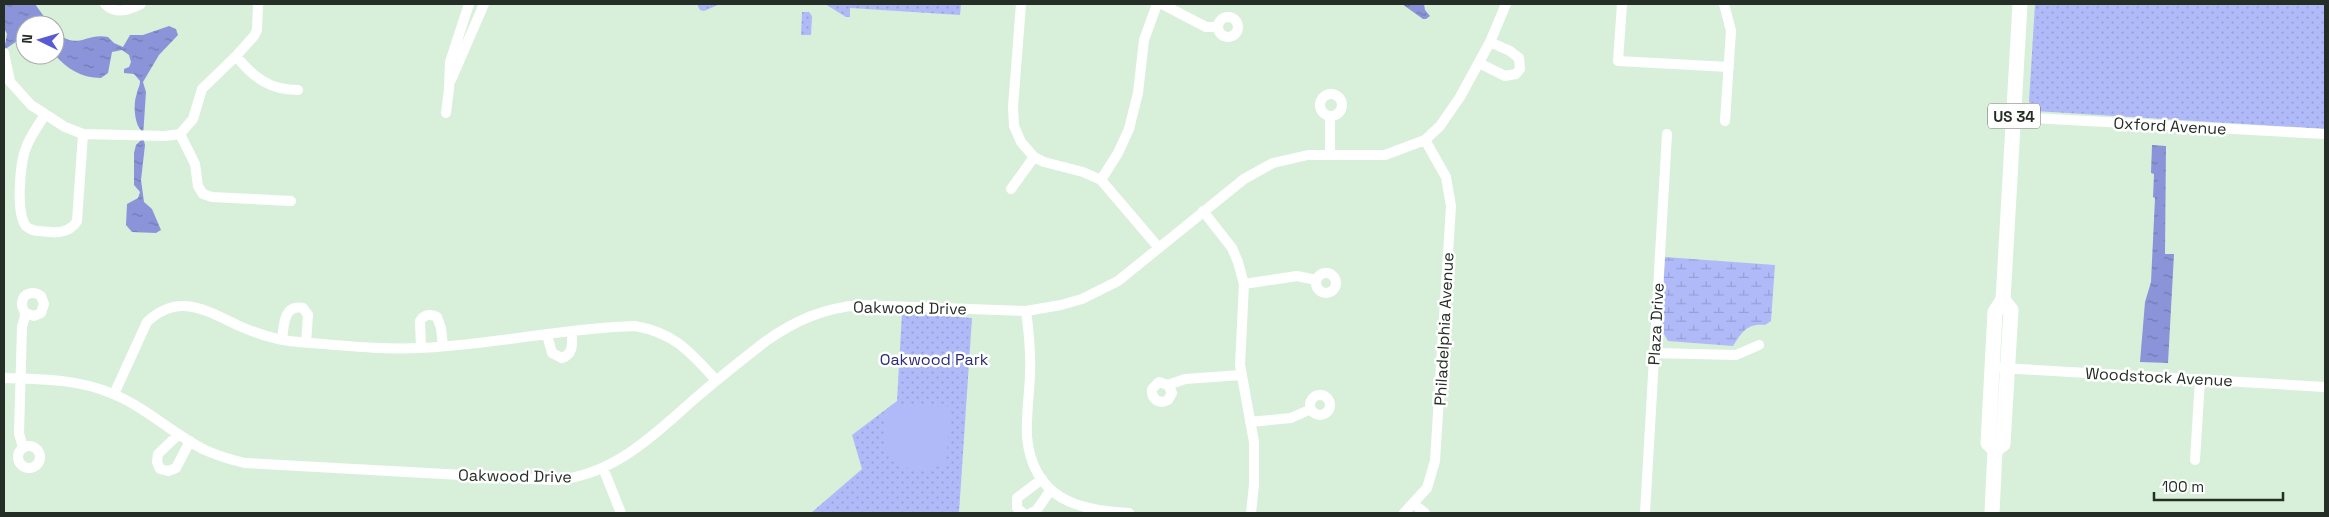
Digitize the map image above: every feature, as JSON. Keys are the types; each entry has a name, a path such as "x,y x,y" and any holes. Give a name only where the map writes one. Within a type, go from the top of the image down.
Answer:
{"main road":[{"name":"US 34","path":"1992,513 1995,450 1988,443 2000,368 1995,312 2003,300 2020,4"}],"street":[{"path":"105,4 109,9 125,11 141,4"},
{"path":"5,57 7,78 23,98 65,127 83,134 180,134 193,119 202,90 236,56 257,30 258,4"},
{"path":"446,113 450,62 469,4"},
{"path":"449,83 484,4"},
{"path":"1021,4 1013,116 1014,126 1021,142 1034,157 1044,162 1083,172 1102,180 1159,248"},
{"path":"1102,180 1118,153 1129,129 1138,93 1144,40 1157,4"},
{"path":"1162,4 1206,27 1218,27"},
{"name":"Oakwood Drive","path":"4,378 80,383 114,394 155,416 190,441 220,456 258,464 554,480 581,477 617,462 648,439 716,380 790,325 806,317 834,308 860,305 1026,311 1061,305 1097,292 1118,281 1244,179 1273,163 1308,155 1385,155 1425,140 1450,113 1490,42 1506,4"},
{"path":"1622,4 1618,60 1729,67"},
{"path":"1724,4 1731,31 1725,120"},
{"path":"1479,63 1505,76 1516,74 1520,69 1520,58 1516,54 1490,42"},
{"path":"236,56 258,80 279,88 298,90"},
{"path":"45,114 26,147 23,162 19,208 23,222 31,229 57,232 69,229 77,221 83,134"},
{"path":"1330,117 1330,154"},
{"name":"Oxford Avenue","path":"2014,117 2325,134"},
{"path":"180,134 196,164 198,186 203,194 212,197 291,201"},
{"name":"Plaza Drive","path":"1645,513 1667,134"},
{"name":"Philadelphia Avenue","path":"1404,513 1422,496 1430,480 1437,450 1451,206 1446,177 1425,140"},
{"path":"1011,188 1034,157"},
{"path":"1203,211 1232,248 1244,284 1241,376 1255,459 1251,513"},
{"path":"1244,284 1297,276 1316,280"},
{"path":"114,394 147,322 155,314 176,306 196,306 245,329 282,340 306,343 421,348 635,326 661,332 684,346 716,380"},
{"path":"282,340 286,314 292,308 298,307 303,308 308,316 306,343"},
{"path":"1026,311 1030,359 1027,437 1031,456 1042,479 1050,490 1072,503 1091,510 1129,513"},
{"path":"23,448 19,432 22,327 25,313"},
{"path":"421,348 420,321 422,317 429,315 438,317 440,321 443,346"},
{"path":"547,336 552,353 562,358 569,355 571,351 572,333"},
{"path":"1654,353 1736,355 1759,345"},
{"name":"Woodstock Avenue","path":"2000,368 2325,387"},
{"path":"1168,385 1186,379 1241,376"},
{"path":"2195,460 2200,380"},
{"path":"1250,422 1290,418 1307,413 1311,409"},
{"path":"180,434 158,454 156,462 160,469 168,471 176,468 190,441"},
{"path":"603,468 621,513"},
{"path":"1022,513 1017,508 1017,498 1042,479"},
{"path":"1031,513 1036,511 1050,490"},
{"path":"1414,504 1425,513"}],"green space":[{"path":"697,4 720,4 704,11 700,10"},
{"path":"825,4 961,4 960,15 850,8 850,17 846,17"},
{"path":"2035,4 2325,4 2325,129 2035,111 2032,109 2029,101"},
{"path":"802,12 809,12 812,16 811,35 801,35"},
{"path":"1665,257 1775,265 1771,321 1765,325 1749,327 1733,346 1668,341 1661,329"},
{"name":"Oakwood Park","path":"902,313 972,318 959,513 811,513 862,469 852,435 897,401"},
{"path":"891,405 951,407 946,463 929,469 914,470 902,466 893,459 886,449 884,436 885,421"}],"water":[{"path":"4,4 35,4 43,15 15,15 15,42 4,50 7,34 4,28"},
{"path":"1402,4 1424,4 1425,10 1430,16 1423,19"},
{"path":"169,26 176,29 178,35 159,55 143,82 146,92 143,137 145,145 141,180 144,202 152,209 161,230 156,233 132,232 126,225 127,204 138,198 140,192 134,185 134,153 136,145 141,140 141,130 137,123 135,107 140,81 134,74 124,73 124,69 129,67 131,62 129,55 122,50 112,52 108,73 101,78 94,78 75,72 65,64 65,38 76,41 100,36 108,37 114,43 123,47 130,35 143,35"},
{"path":"2152,145 2166,146 2165,254 2174,254 2168,363 2140,362 2145,302 2151,282 2155,198 2153,197 2154,174 2151,173"}]}
